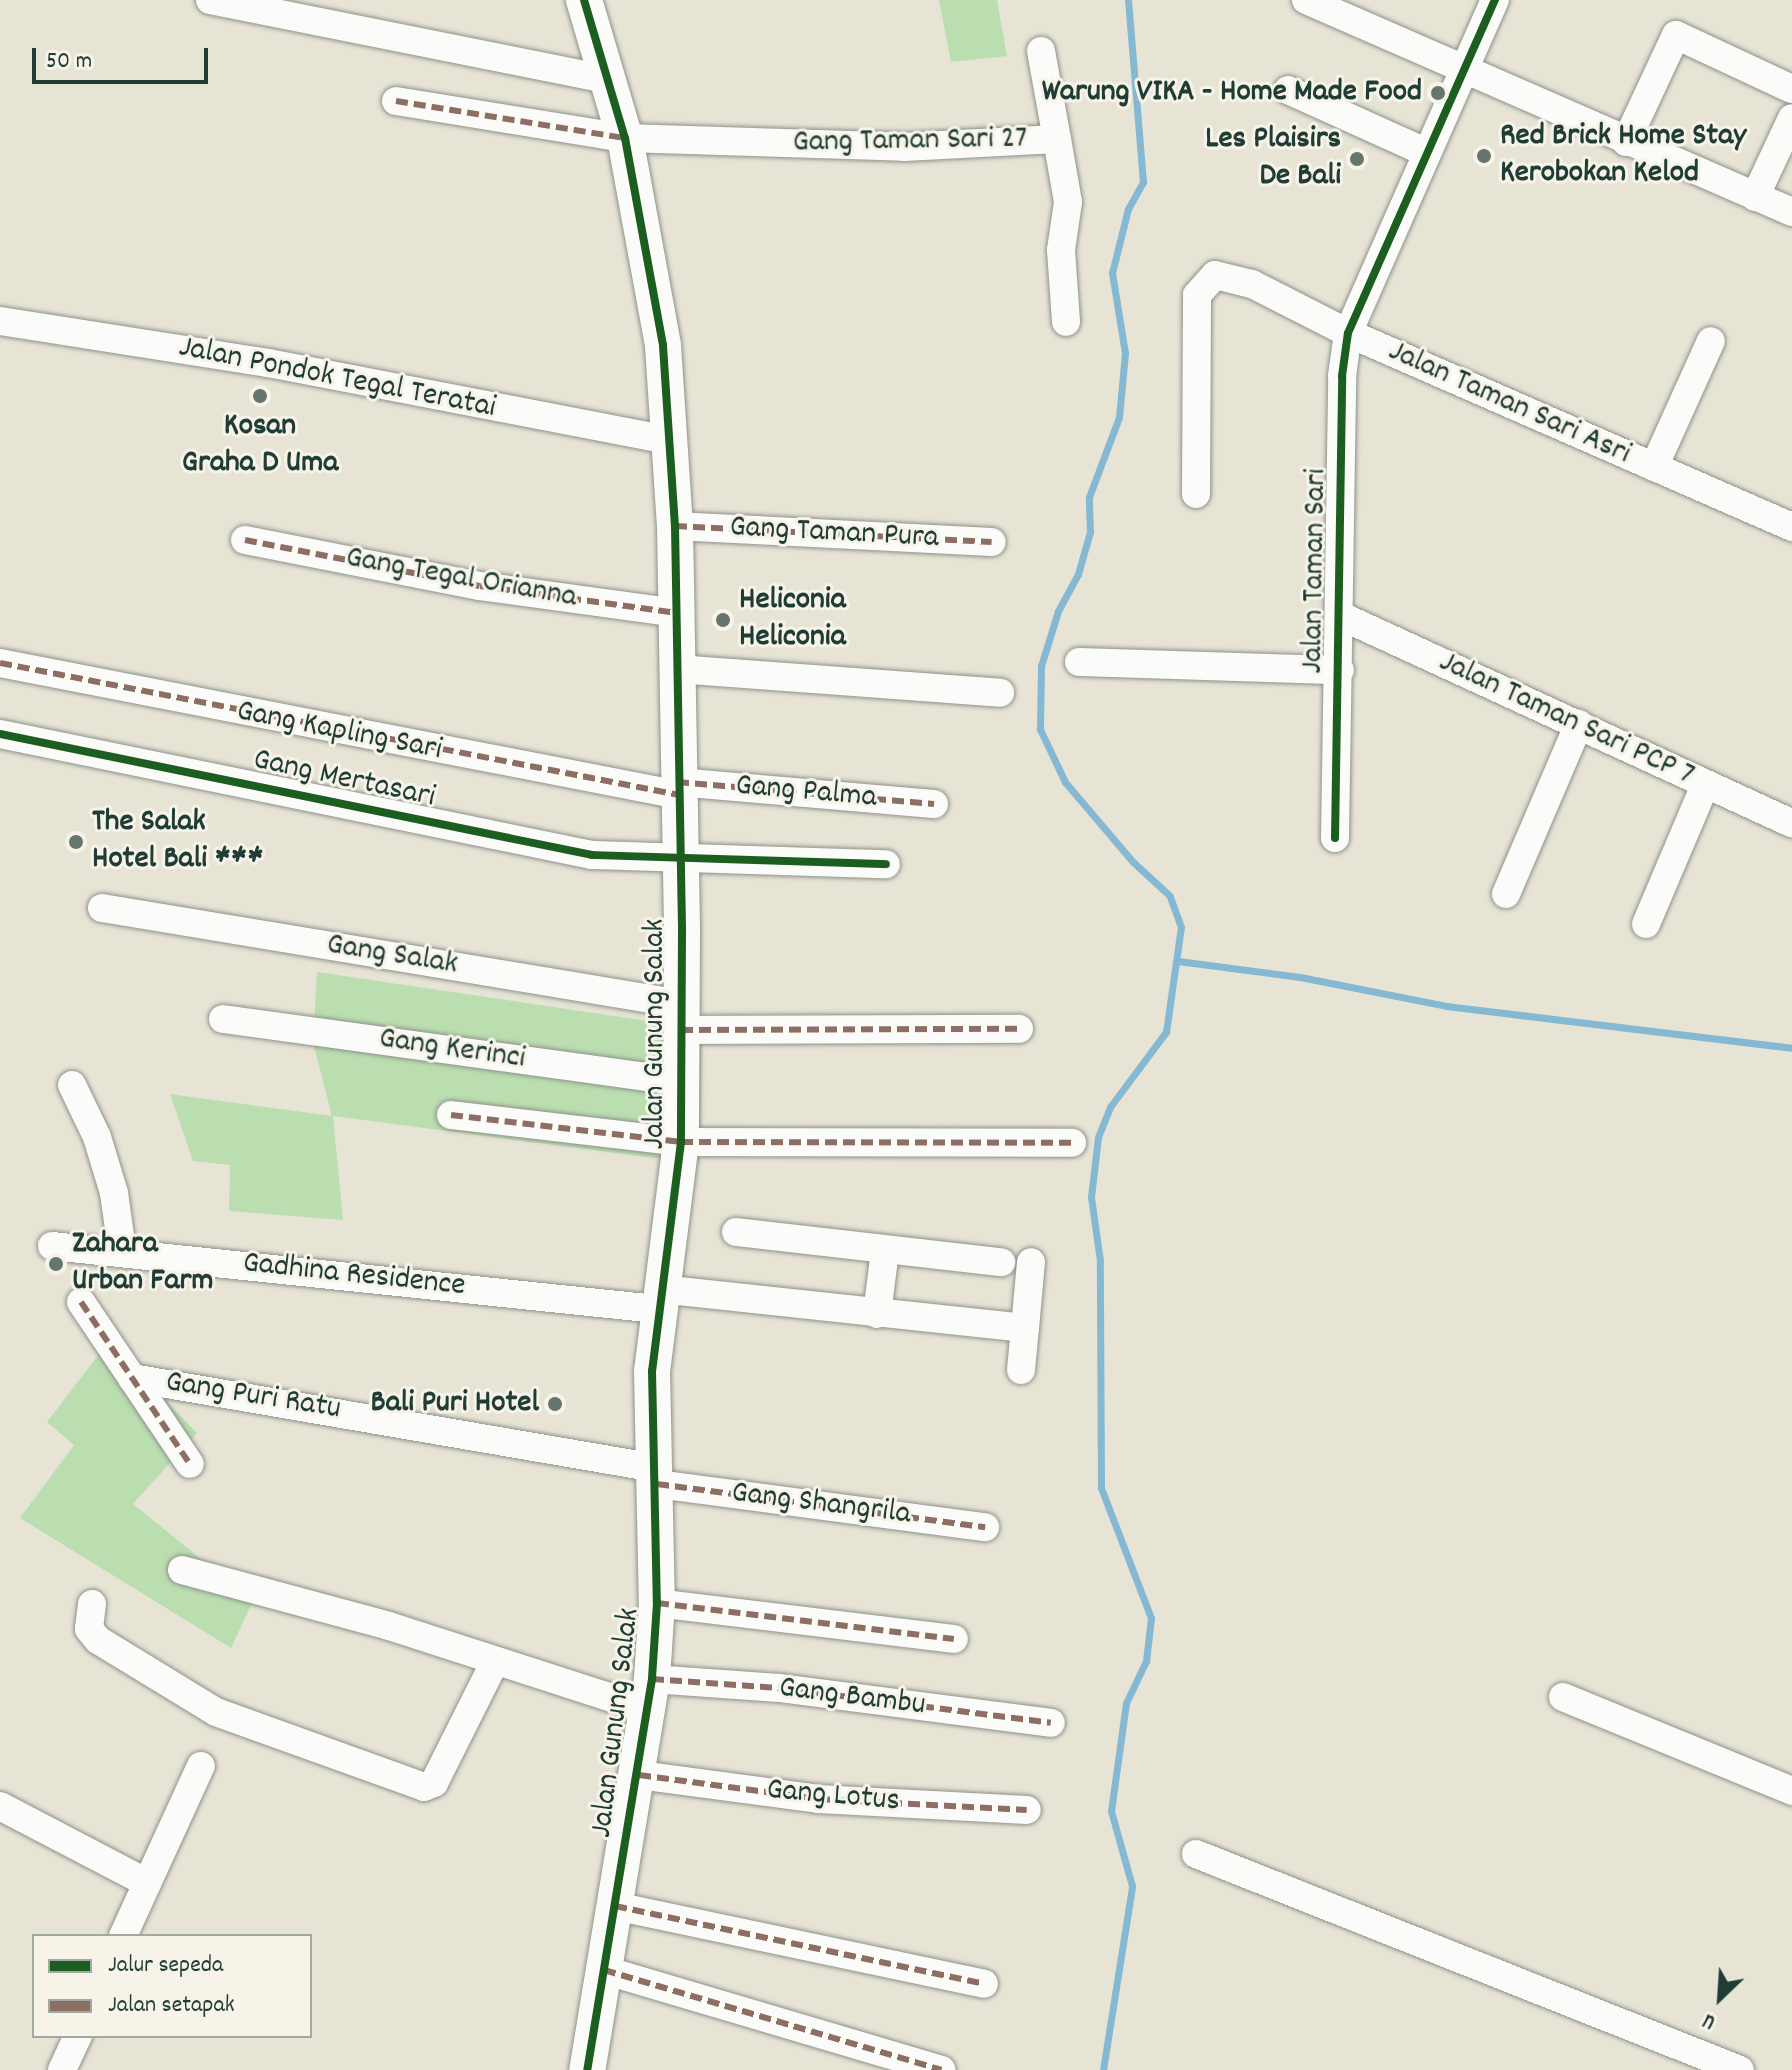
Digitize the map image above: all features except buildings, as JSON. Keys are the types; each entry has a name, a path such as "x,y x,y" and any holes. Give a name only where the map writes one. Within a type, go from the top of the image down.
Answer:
{"street":[{"path":"210,0 607,79"},
{"name":"Jalan Gunung Salak","path":"584,0 625,138 655,289 673,441 681,1017 681,1142 658,1299 657,1603 651,1694 587,2070"},
{"path":"1306,0 1462,72 1792,212"},
{"name":"Jalan Taman Sari","path":"1335,838 1341,616 1342,376 1348,333 1425,152 1495,0"},
{"path":"1626,142 1676,35 1792,89"},
{"path":"1041,51 1057,139"},
{"path":"1288,90 1425,152"},
{"name":"Gang Taman Sari 27","path":"396,101 625,138 904,147 1057,139 1068,202 1061,250 1066,322"},
{"path":"1755,197 1792,118"},
{"name":"Jalan Taman Sari Asri","path":"1196,494 1197,295 1204,282 1215,275 1252,284 1348,333 1792,527"},
{"name":"Jalan Pondok Tegal Teratai","path":"0,321 268,363 673,441"},
{"path":"1654,467 1711,341"},
{"name":"Gang Taman Pura","path":"675,526 992,542"},
{"name":"Gang Tegal Orianna","path":"245,540 480,586 677,613"},
{"name":"Jalan Taman Sari PCP 7","path":"1341,616 1792,823"},
{"path":"1079,662 1340,670"},
{"name":"Gang Kapling Sari","path":"0,663 678,789"},
{"path":"677,669 1000,693"},
{"path":"1506,894 1579,724"},
{"name":"Gang Mertasari","path":"0,734 592,855 886,864"},
{"path":"1646,924 1705,785"},
{"name":"Gang Palma","path":"678,789 934,804"},
{"name":"Gang Salak","path":"102,908 681,1017"},
{"path":"681,1017 1019,1029"},
{"name":"Gang Kerinci","path":"223,1019 680,1082"},
{"path":"72,1085 109,1179 122,1250"},
{"path":"451,1115 681,1142 1072,1143"},
{"path":"736,1232 1001,1262"},
{"name":"Gadhina Residence","path":"52,1246 1025,1328"},
{"path":"877,1314 885,1251"},
{"path":"1021,1370 1031,1262"},
{"name":"Gang Puri Ratu","path":"81,1302 190,1464"},
{"name":"Gang Puri Ratu","path":"132,1378 656,1476"},
{"name":"Gang Shangrila","path":"656,1476 985,1527"},
{"name":"Gang Bambu","path":"182,1570 495,1661 651,1694 779,1688 1051,1723"},
{"path":"657,1603 954,1639"},
{"path":"92,1604 89,1629 98,1640 216,1712 424,1787 434,1783 495,1661"},
{"path":"1563,1697 1792,1791"},
{"path":"124,1934 201,1766"},
{"name":"Gang Lotus","path":"639,1775 818,1799 1027,1810"},
{"path":"0,1806 147,1883"},
{"path":"1196,1854 1740,2070"},
{"path":"615,1906 984,1984"},
{"path":"604,1970 942,2070"},
{"path":"62,2070 77,2038"}],"green space":[{"path":"939,0 997,0 1007,56 951,62"},
{"path":"317,972 702,1029 700,1164 333,1116 343,1220 229,1211 230,1165 193,1161 170,1094 332,1116 313,1043"},
{"path":"109,1341 197,1433 133,1504 253,1601 231,1648 20,1518 74,1445 47,1422"}],"waterway":[{"path":"1103,2070 1132,1886 1111,1811 1126,1703 1146,1661 1151,1618 1101,1488 1100,1261 1091,1197 1098,1137 1110,1107 1166,1032 1181,927 1170,896 1133,862 1065,782 1040,729 1041,666 1058,611 1078,574 1090,532 1089,497 1119,417 1125,353 1112,273 1128,209 1143,182 1128,0"},
{"path":"1178,961 1300,977 1446,1006 1792,1048"}],"marked path":[{"path":"396,101 625,138"},
{"path":"675,526 992,542"},
{"path":"245,540 480,586 677,613"},
{"path":"0,663 679,795"},
{"path":"677,782 934,804"},
{"path":"681,1030 1019,1029"},
{"path":"451,1115 681,1142 1072,1143"},
{"path":"81,1302 190,1464"},
{"path":"657,1484 985,1527"},
{"path":"657,1603 954,1639"},
{"path":"652,1679 779,1688 1051,1723"},
{"path":"639,1775 818,1799 1027,1810"},
{"path":"615,1906 984,1984"},
{"path":"604,1970 942,2070"}],"cycle path":[{"path":"584,0 625,138 663,346 675,526 682,933 681,1142 652,1371 657,1603 652,1679 587,2070"},
{"path":"1335,838 1342,376 1348,333 1495,0"},
{"path":"0,734 592,855 886,864"}],"place":[{"name":"Warung VIKA - Home Made Food","path":"1438,93"},
{"name":"Red Brick Home Stay Kerobokan Kelod","path":"1484,156"},
{"name":"Les Plaisirs De Bali","path":"1357,159"},
{"name":"Kosan Graha D Uma","path":"260,396"},
{"name":"Heliconia Heliconia","path":"723,620"},
{"name":"The Salak Hotel Bali ***","path":"76,842"},
{"name":"Zahara Urban Farm","path":"56,1264"},
{"name":"Bali Puri Hotel","path":"555,1404"}]}
